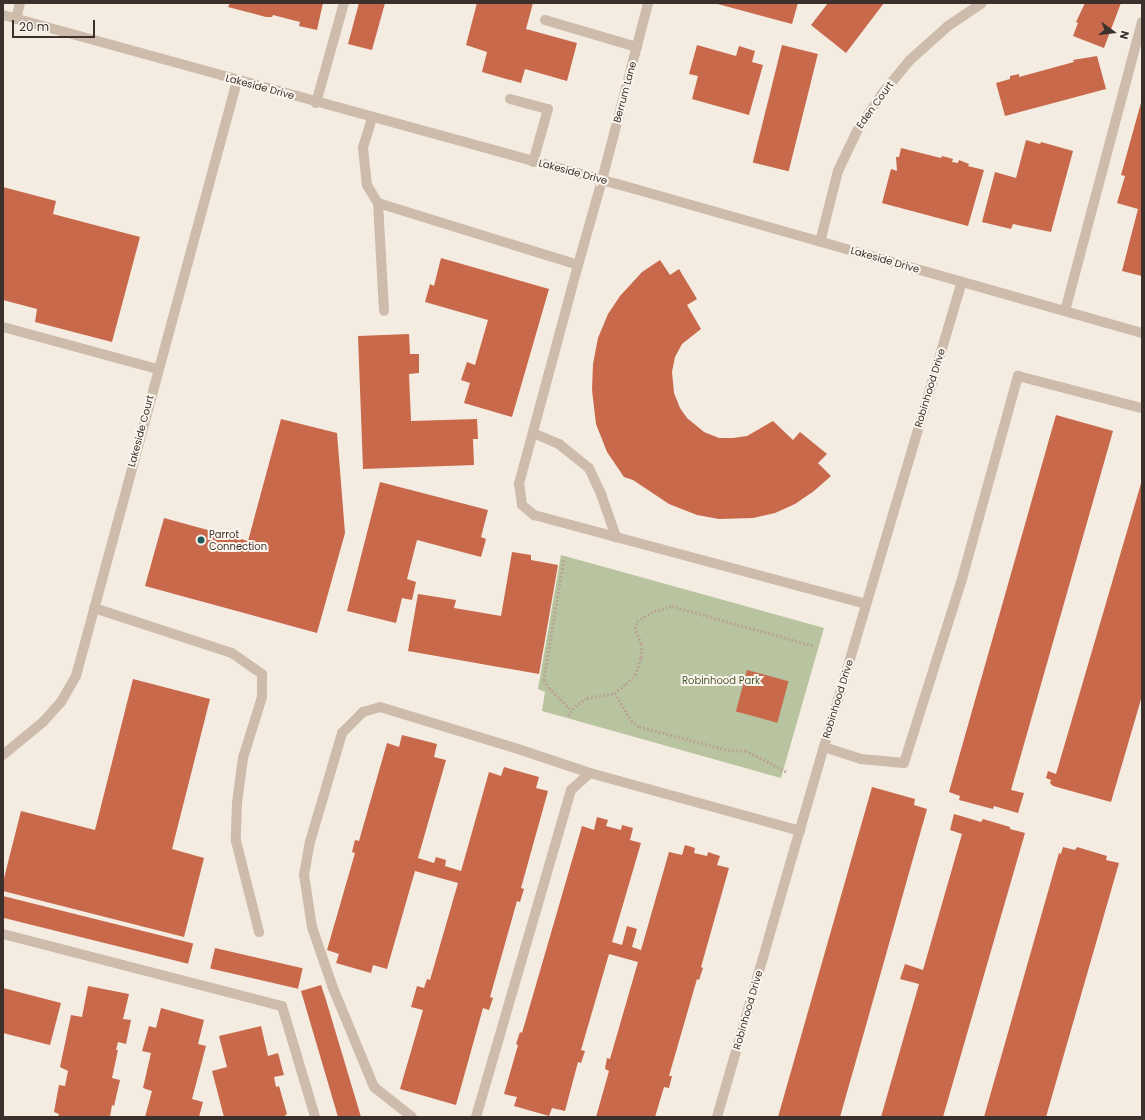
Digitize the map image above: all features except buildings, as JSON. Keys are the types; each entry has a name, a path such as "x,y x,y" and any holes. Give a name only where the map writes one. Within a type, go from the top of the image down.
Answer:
{"street":[{"path":"16,19 20,3"},
{"path":"316,102 344,3"},
{"name":"Berrum Lane","path":"648,3 602,180 519,483 522,505 534,515 866,604"},
{"name":"Eden Court","path":"820,242 838,171 856,130 882,94 910,60 948,26 982,3"},
{"name":"Lakeside Drive","path":"3,15 237,81 602,180 1142,333"},
{"path":"545,20 637,47"},
{"path":"1065,311 1142,22"},
{"name":"Lakeside Court","path":"3,755 43,722 61,702 76,676 237,81"},
{"path":"510,99 548,109 533,162"},
{"path":"372,118 363,148 367,186 378,203 384,311"},
{"path":"378,203 578,265"},
{"name":"Robinhood Drive","path":"717,1117 824,747 962,282"},
{"path":"3,327 158,369"},
{"path":"824,747 861,759 904,763 962,579 1018,376 1142,408"},
{"path":"533,432 559,444 588,468 601,494 616,537"},
{"path":"94,608 232,653 262,674 262,697 244,758 238,804 236,841 259,932"},
{"path":"412,1117 374,1087 333,988 312,927 304,875 310,842 342,733 363,712 380,707 515,748 590,773 800,831"},
{"path":"476,1117 571,790 590,773"},
{"path":"3,934 282,1006 315,1117"}],"path":[{"path":"564,560 544,680 549,688 572,710"},
{"path":"568,716 572,710 587,698 614,693 626,684 635,674 641,658 641,644 635,629 637,621 654,612 672,606 814,646"},
{"path":"614,693 632,722 639,727 730,751 746,751 786,772"}],"green space":[{"name":"Robinhood Park","path":"561,555 824,628 781,778 542,711 545,692 538,689"}],"place":[{"name":"Parrot Connection","path":"201,540"}]}
